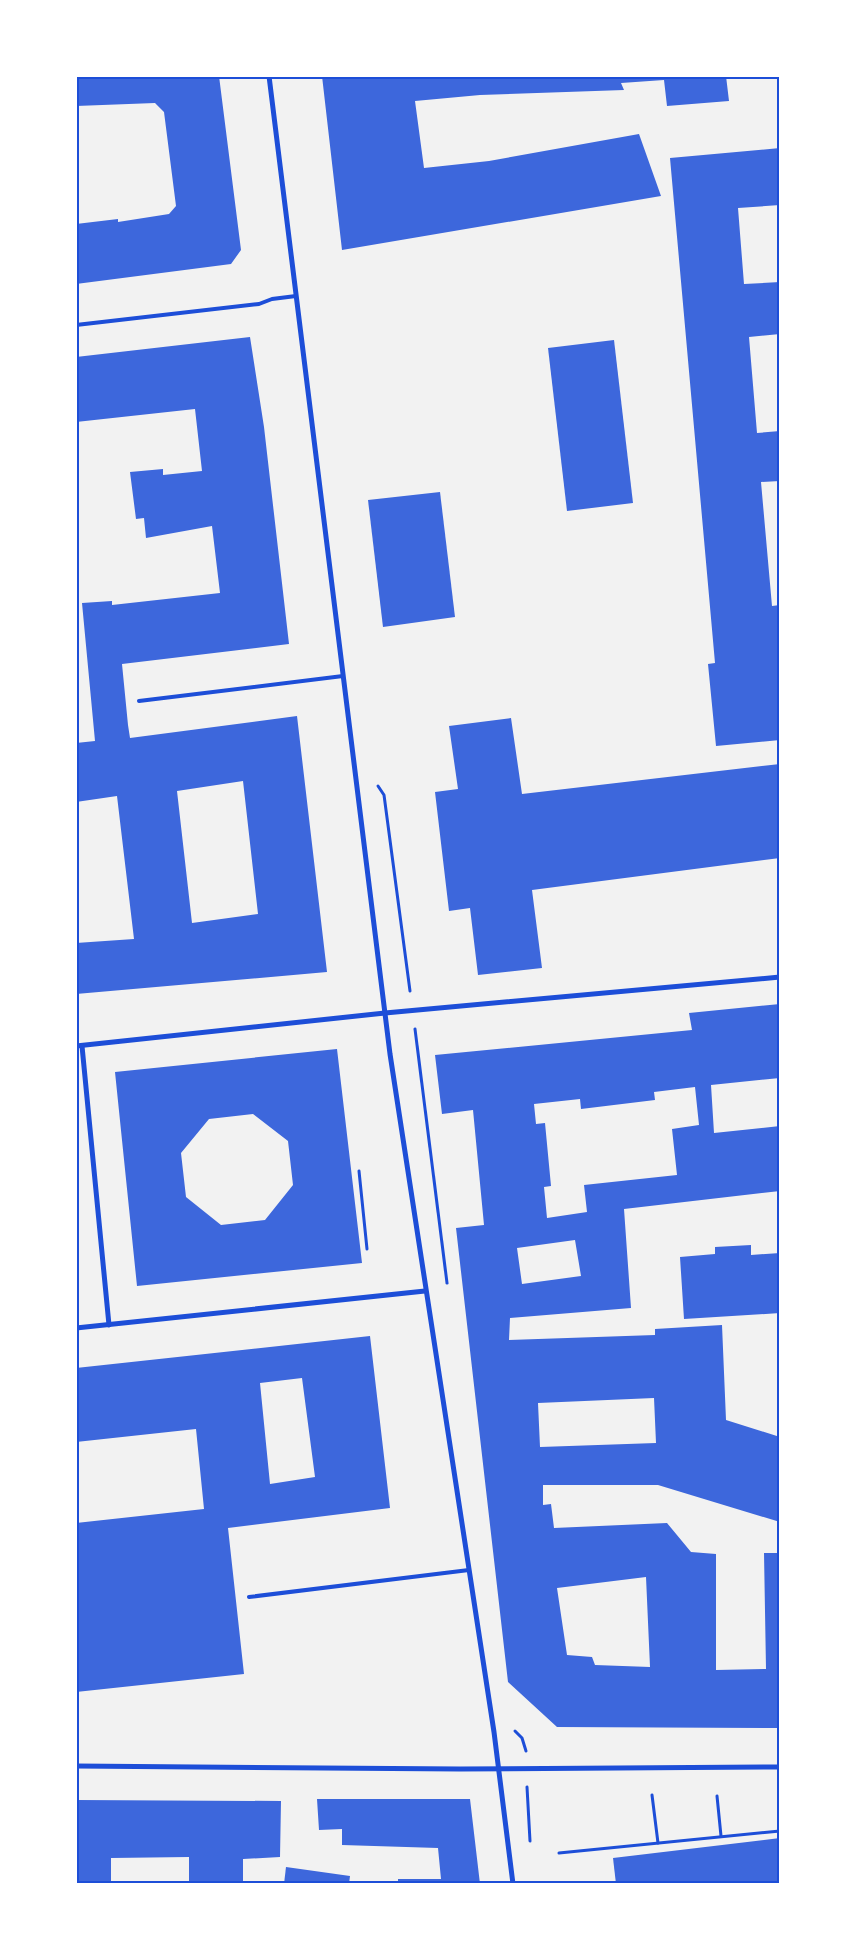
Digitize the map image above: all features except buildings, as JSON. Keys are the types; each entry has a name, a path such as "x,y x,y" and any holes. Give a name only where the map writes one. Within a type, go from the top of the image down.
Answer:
{"street":[{"path":"270,76 385,1013 425,1291 499,1767 513,1884"},
{"path":"109,1324 79,1046 385,1013 780,977"},
{"path":"76,1328 425,1291"},
{"path":"76,1766 780,1767"}],"lane":[{"path":"76,325 258,304 272,299 296,296"},
{"path":"139,701 343,676"},
{"path":"249,1598 468,1570"}],"path":[{"path":"373,779 384,795 410,992"},
{"path":"359,1171 367,1249"},
{"path":"652,1795 658,1843"},
{"path":"717,1796 721,1836"},
{"path":"559,1854 780,1831"}]}
